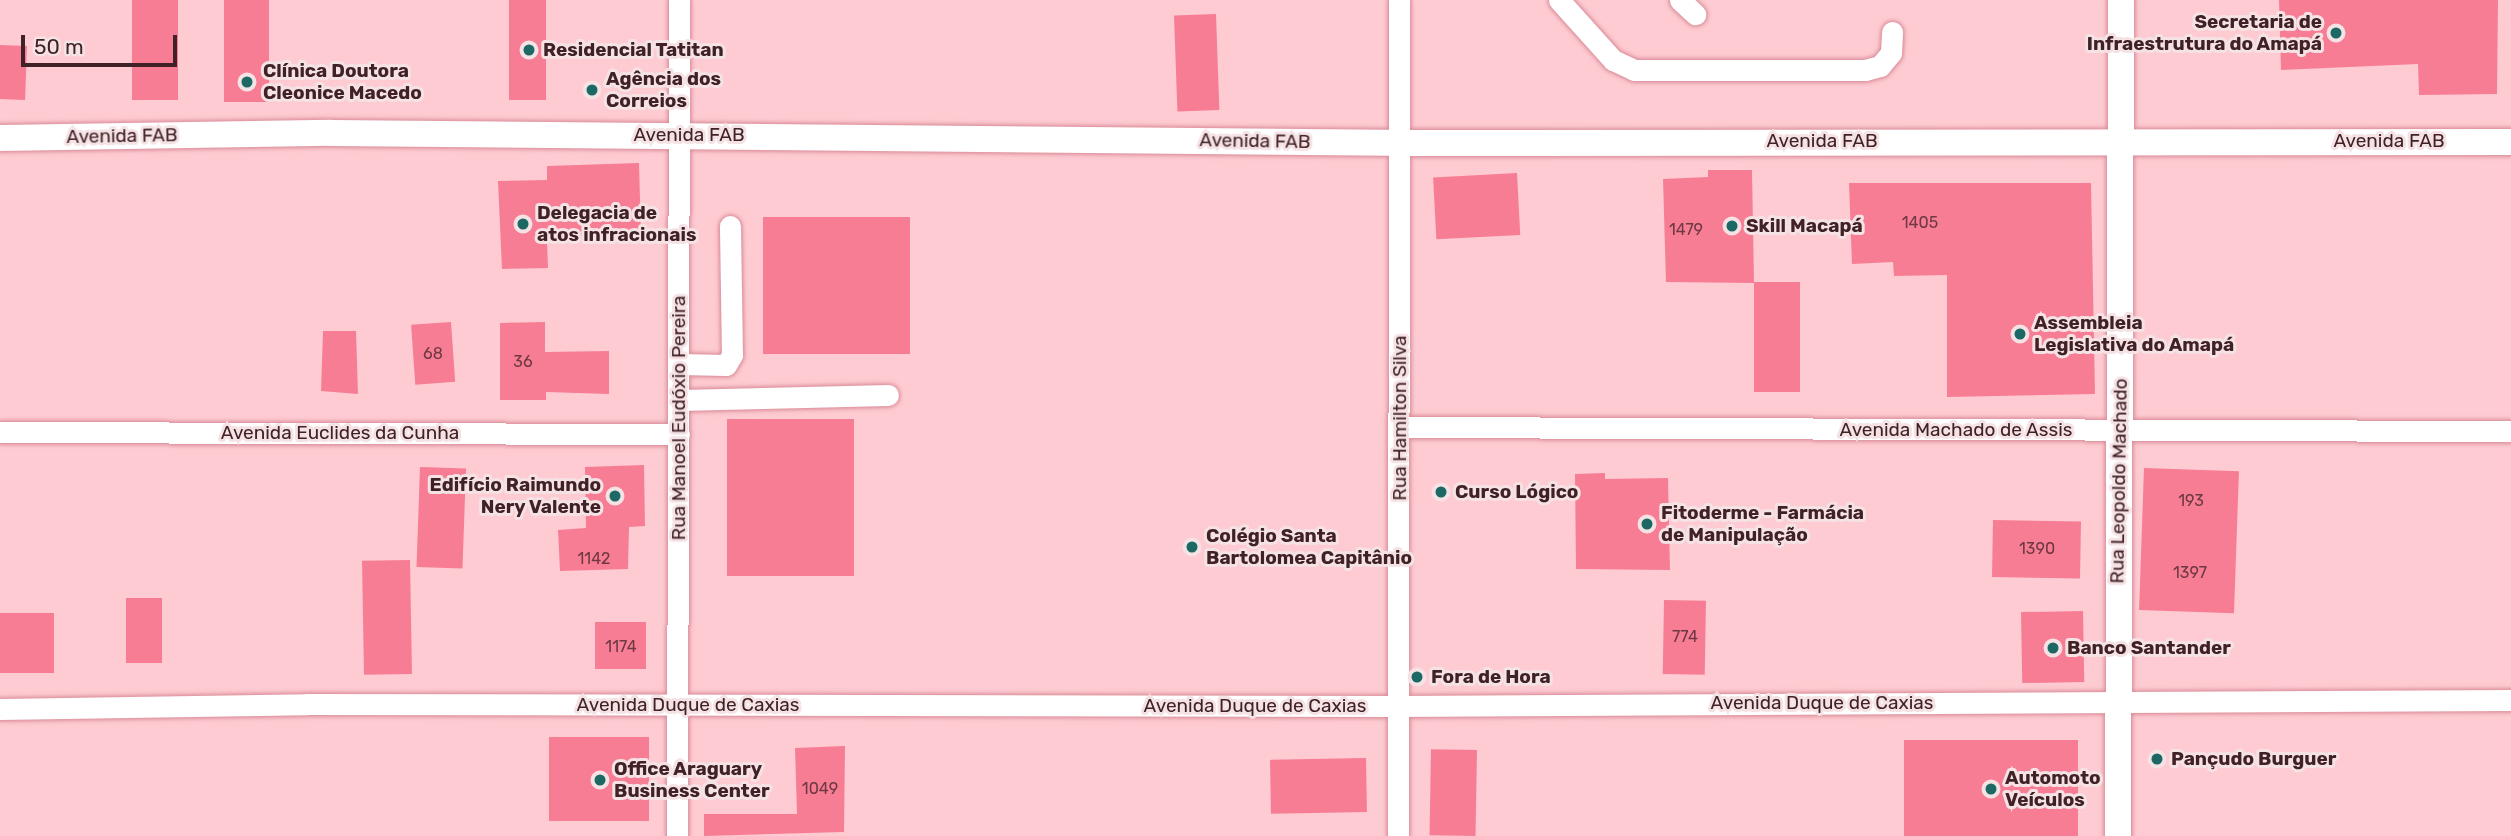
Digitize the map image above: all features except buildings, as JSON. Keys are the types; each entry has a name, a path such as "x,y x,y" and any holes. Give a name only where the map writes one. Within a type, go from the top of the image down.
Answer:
{"main road":[{"name":"Rua Leopoldo Machado","path":"2118,836 2120,0"},
{"name":"Avenida FAB","path":"0,138 680,134 1401,143 2120,140 2511,142"}],"street":[{"name":"Rua Manoel Eudóxio Pereira","path":"677,836 679,0"},
{"name":"Rua Hamilton Silva","path":"1398,836 1401,427 1399,0"},
{"path":"1559,0 1613,60 1634,70 1864,71 1880,66 1891,53 1892,32"},
{"path":"680,364 726,365 732,355 730,226"},
{"path":"680,400 888,395"},
{"name":"Avenida Machado de Assis","path":"1401,427 2511,431"},
{"name":"Avenida Euclides da Cunha","path":"0,432 680,434"},
{"name":"Avenida Duque de Caxias","path":"0,709 2511,700"}],"place":[{"name":"Secretaria de Infraestrutura do Amapá","path":"2336,33"},
{"name":"Residencial Tatitan","path":"529,50"},
{"name":"Clínica Doutora Cleonice Macedo","path":"247,82"},
{"name":"Agência dos Correios","path":"592,90"},
{"name":"Delegacia de atos infracionais","path":"523,224"},
{"name":"Skill Macapá","path":"1732,226"},
{"name":"Assembleia Legislativa do Amapá","path":"2020,334"},
{"name":"Curso Lógico","path":"1441,492"},
{"name":"Edifício Raimundo Nery Valente","path":"615,496"},
{"name":"Fitoderme - Farmácia de Manipulação","path":"1647,524"},
{"name":"Colégio Santa Bartolomea Capitânio","path":"1192,547"},
{"name":"Banco Santander","path":"2053,648"},
{"name":"Fora de Hora","path":"1417,677"},
{"name":"Pançudo Burguer","path":"2157,759"},
{"name":"Office Araguary Business Center","path":"600,780"},
{"name":"Automoto Veículos","path":"1991,789"}]}
